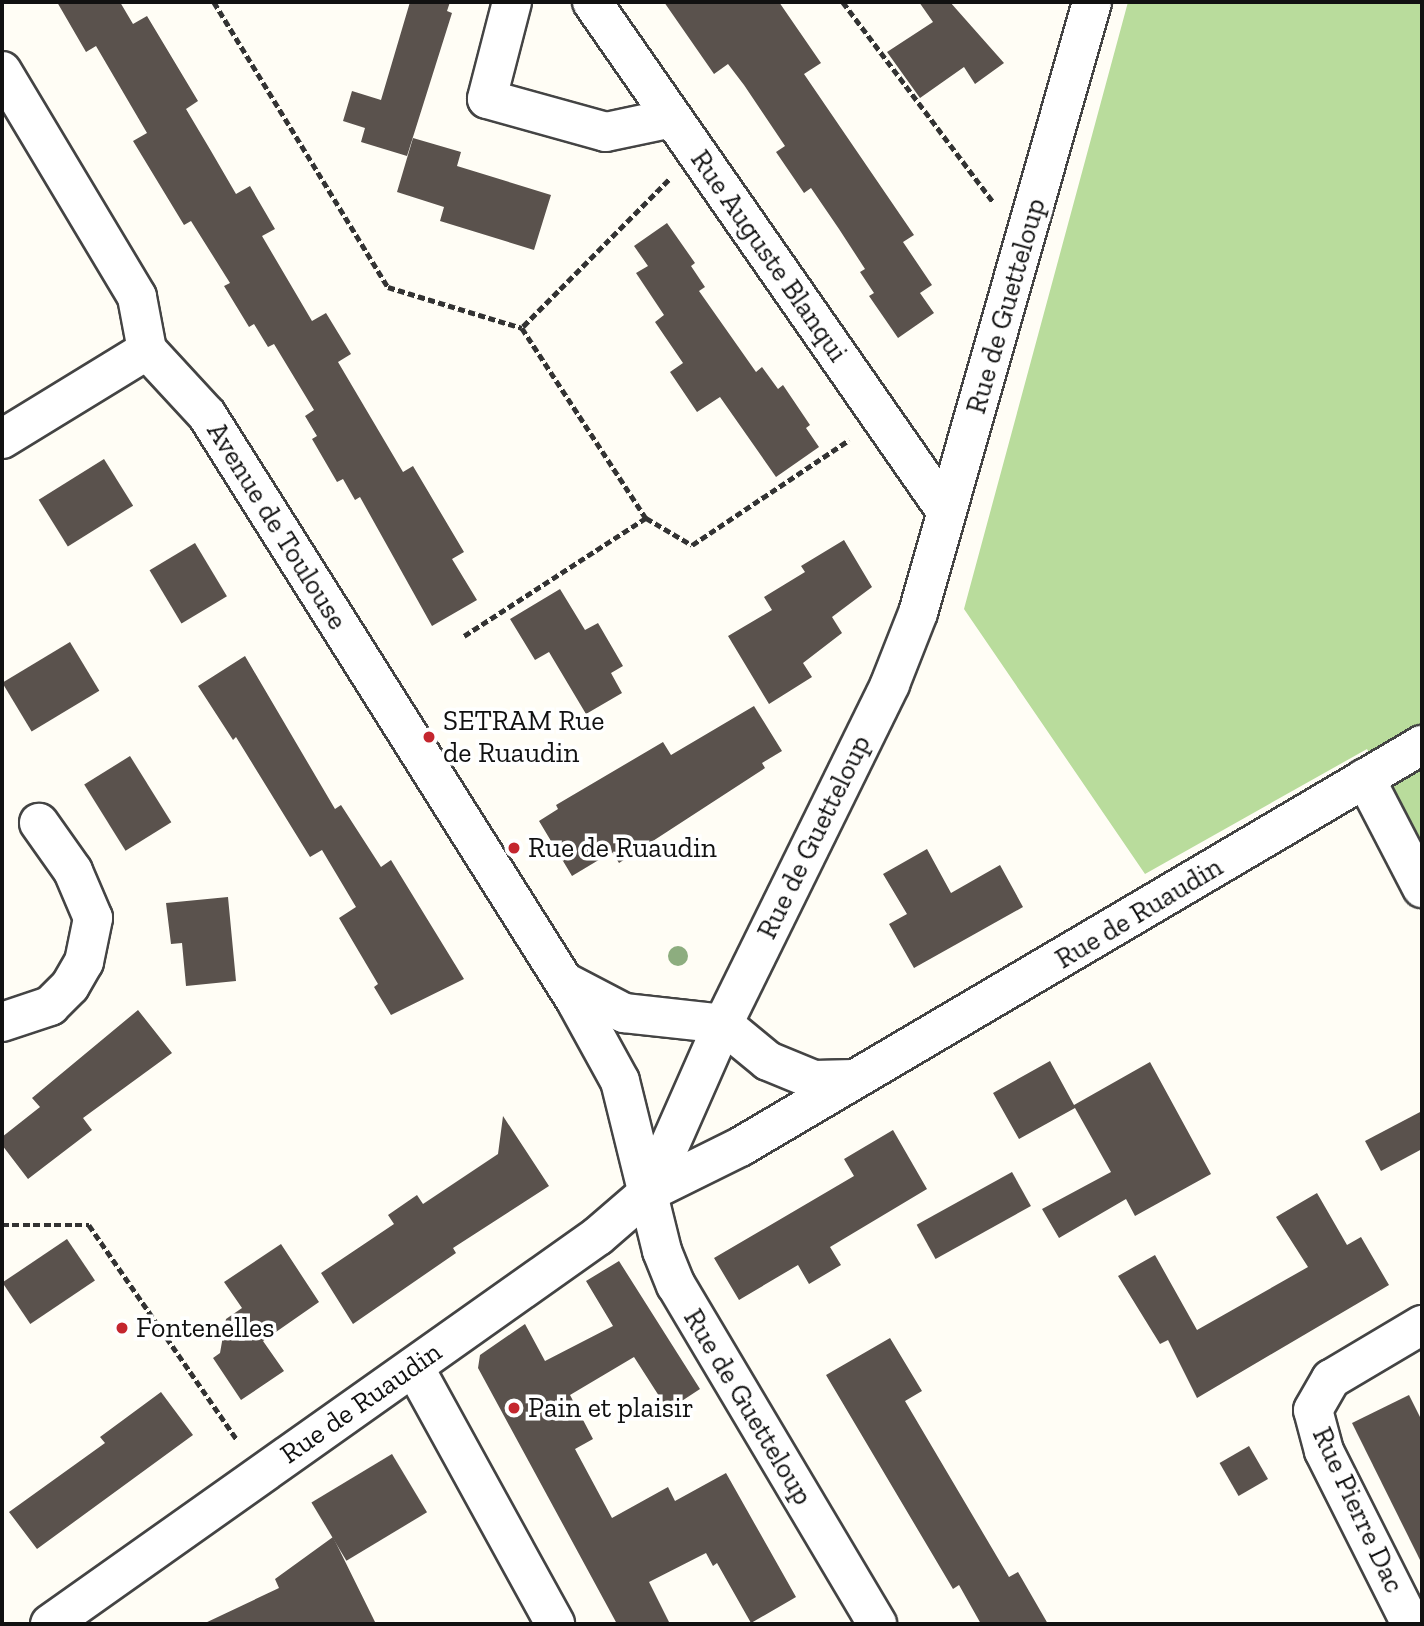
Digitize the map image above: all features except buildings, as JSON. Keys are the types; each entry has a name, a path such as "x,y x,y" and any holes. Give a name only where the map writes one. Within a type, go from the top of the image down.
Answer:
{"street":[{"path":"512,2 487,99 606,132 672,118"},
{"name":"Rue Auguste Blanqui","path":"592,2 946,511"},
{"name":"Rue de Guetteloup","path":"877,1624 676,1285 649,1192 723,1024 890,684 918,613 1093,2"},
{"path":"2,71 137,297 147,350 2,439"},
{"name":"Avenue de Toulouse","path":"147,350 206,415 564,982 620,1081 649,1192"},
{"name":"Rue de Ruaudin","path":"50,1624 598,1236 649,1192 727,1154 1422,745"},
{"path":"1365,778 1422,888"},
{"path":"2,1022 50,1006 70,986 84,962 93,919 73,871 38,823"},
{"path":"564,982 624,1013 723,1024"},
{"name":"Rue de Ruaudin","path":"723,1024 768,1061 814,1080 855,1079"},
{"name":"Rue Pierre Dac","path":"1411,1624 1324,1451 1313,1410 1331,1379 1422,1325"},
{"path":"414,1367 555,1624"}],"path":[{"path":"214,2 388,287 523,328 646,518 692,545 881,418"},
{"path":"843,2 1025,245"},
{"path":"523,328 696,152"},
{"path":"464,636 646,518"},
{"path":"2,1225 89,1225 260,1473"}],"green space":[{"path":"1128,2 1422,2 1422,862 1367,749 1145,874 964,609"}],"place":[{"name":"SETRAM Rue de Ruaudin","path":"429,737"},
{"name":"Rue de Ruaudin","path":"514,848"},
{"name":"Fontenelles","path":"122,1328"},
{"name":"Pain et plaisir","path":"514,1408"}]}
